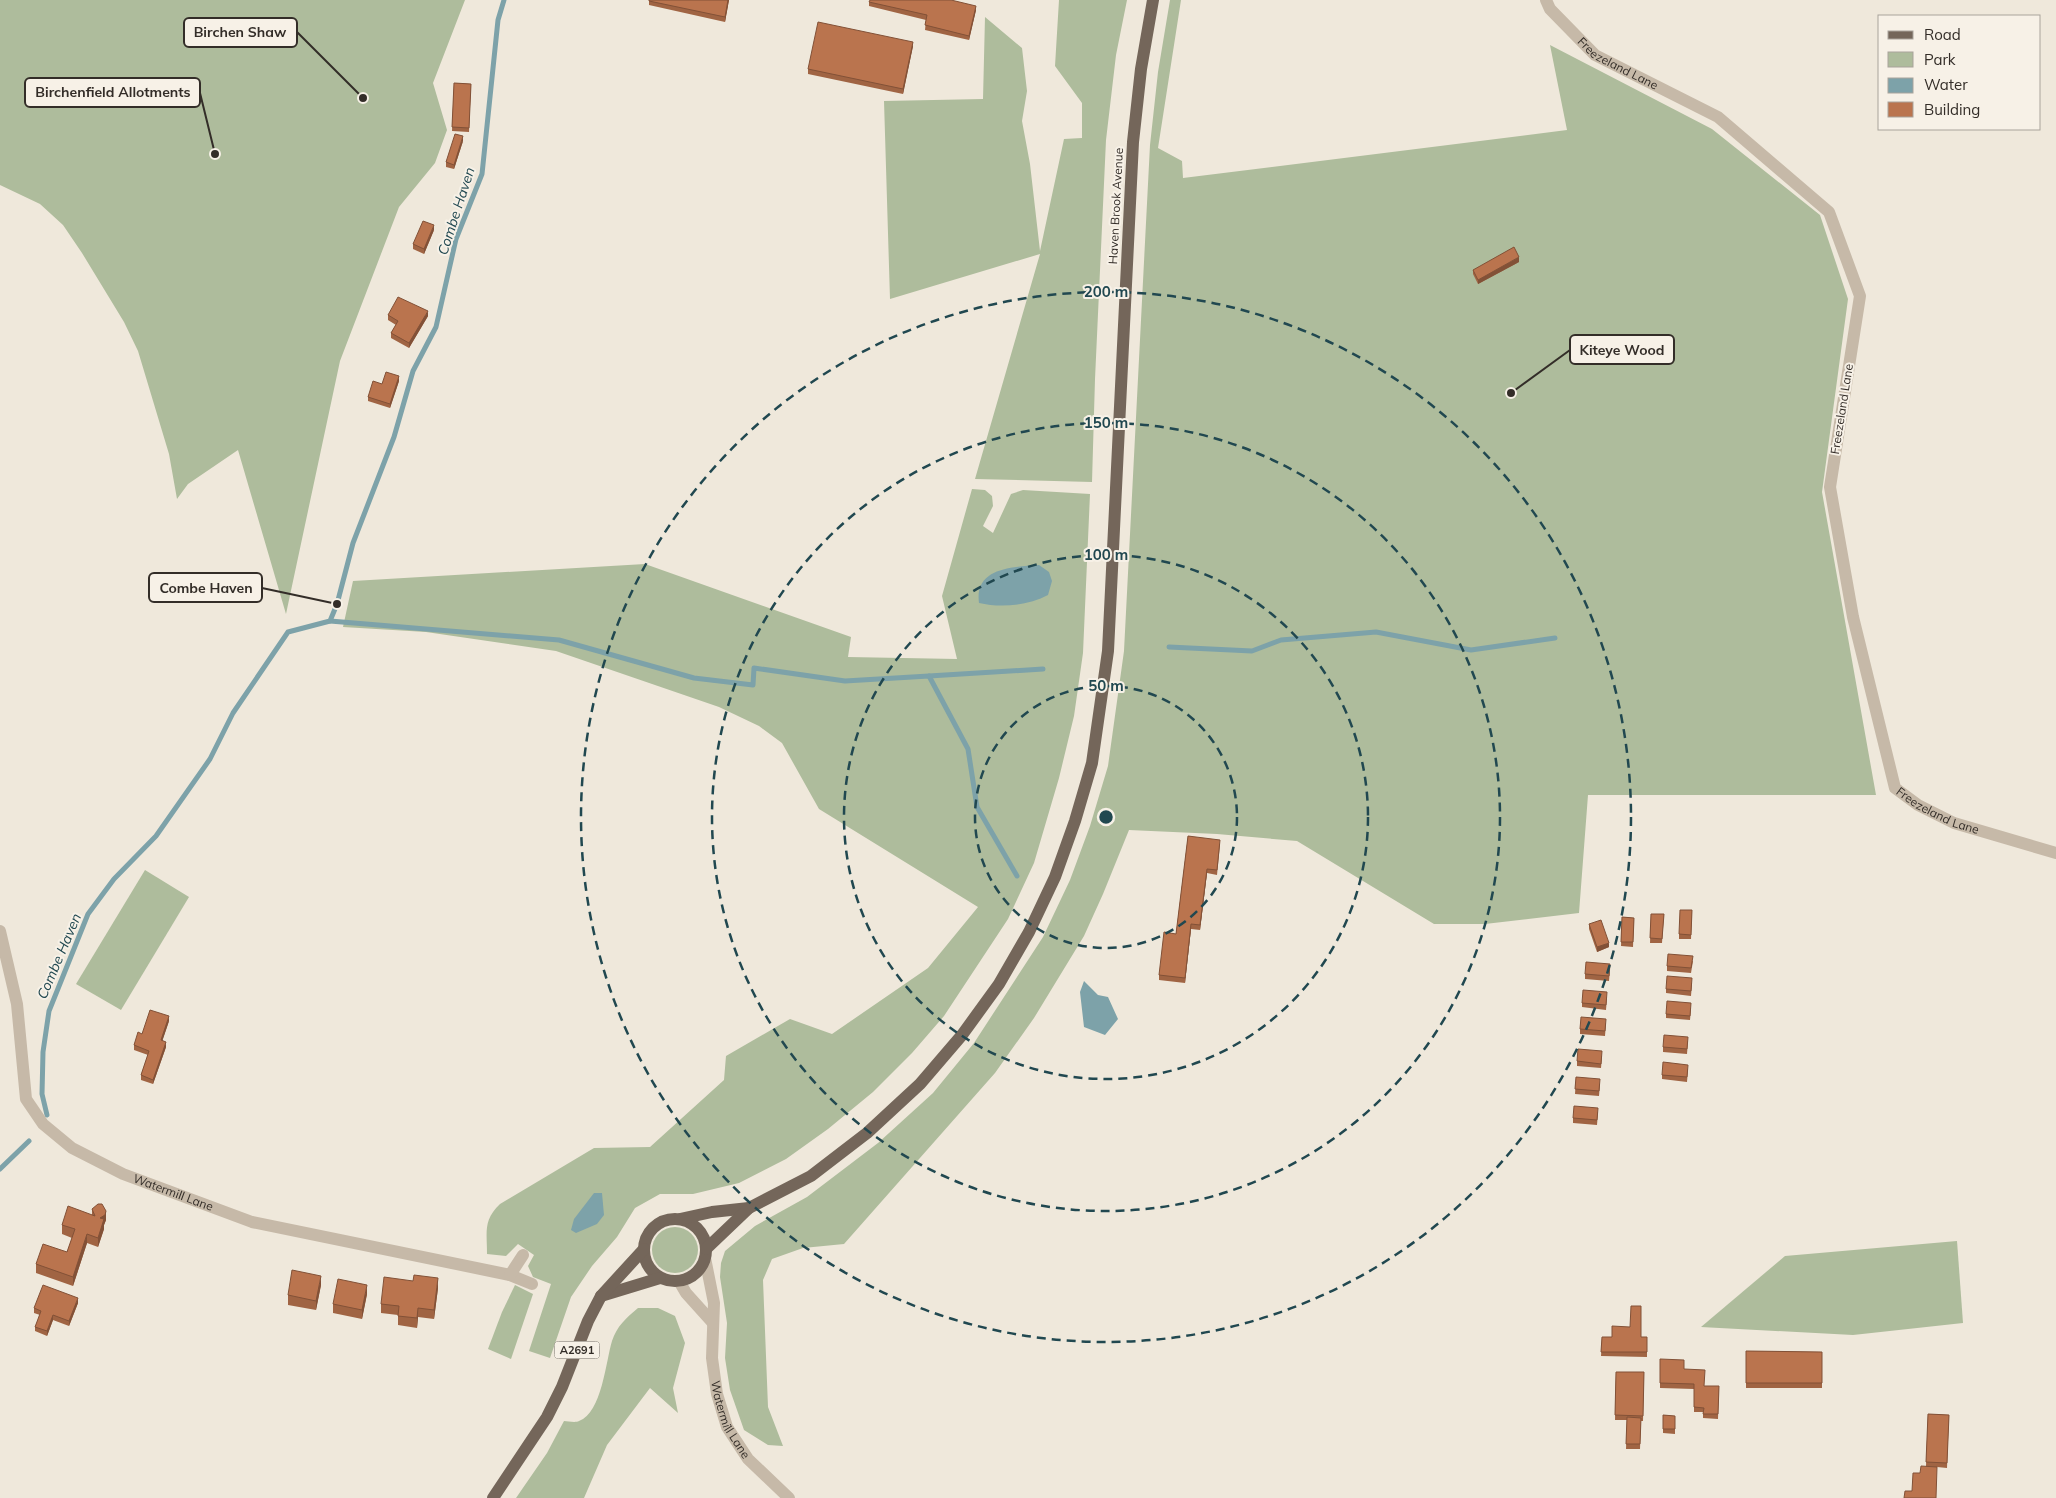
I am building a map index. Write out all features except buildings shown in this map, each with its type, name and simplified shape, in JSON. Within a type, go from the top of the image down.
[{"type":"main road","name":"Haven Brook Avenue","points":[[705,1254],[749,1208],[811,1176],[867,1133],[920,1084],[962,1035],[999,984],[1029,932],[1055,877],[1075,821],[1092,763],[1108,651],[1133,142],[1153,0]]},
{"type":"main road","name":"Haven Brook Avenue","points":[[680,1220],[712,1212],[749,1208]]},
{"type":"main road","points":[[601,1296],[660,1278],[678,1282],[695,1274],[705,1254],[700,1232],[687,1222],[680,1220],[664,1221],[656,1226],[645,1240],[644,1249],[648,1266],[660,1278]]},
{"type":"main road","name":"A2691","points":[[493,1498],[547,1417],[562,1387],[588,1321],[601,1296],[644,1249]]},
{"type":"street","name":"Freezeland Lane","points":[[1546,0],[1550,9],[1595,55],[1718,117],[1829,212],[1860,296],[1830,487],[1853,617],[1896,788],[1918,805],[1954,822],[2056,853]]},
{"type":"street","name":"Watermill Lane","points":[[0,931],[17,1004],[26,1099],[43,1124],[72,1148],[123,1174],[252,1222],[510,1275],[532,1284]]},
{"type":"street","name":"Watermill Lane","points":[[705,1254],[714,1303],[712,1358],[717,1394],[727,1427],[748,1459],[789,1498]]},
{"type":"street","points":[[510,1275],[523,1255]]},
{"type":"street","points":[[678,1282],[713,1323]]},
{"type":"green space","points":[[0,0],[465,0],[433,83],[447,130],[435,163],[399,207],[340,361],[286,614],[238,450],[188,484],[177,499],[169,454],[138,351],[124,322],[63,225],[40,204],[0,185]]},
{"type":"green space","points":[[1059,0],[1127,0],[1116,55],[1106,140],[1092,482],[975,479],[1040,254],[890,299],[884,101],[983,99],[985,17],[1022,48],[1027,91],[1022,121],[1030,164],[1040,251],[1064,139],[1082,138],[1082,103],[1055,66]]},
{"type":"green space","points":[[1170,0],[1181,0],[1158,148],[1182,161],[1183,178],[1567,130],[1550,45],[1712,129],[1820,215],[1848,299],[1822,492],[1876,795],[1588,795],[1579,913],[1485,924],[1434,924],[1297,841],[1217,834],[1129,830],[1084,936],[1034,1018],[995,1073],[844,1244],[803,1248],[772,1259],[763,1280],[768,1407],[783,1446],[768,1445],[744,1430],[730,1390],[725,1358],[727,1323],[720,1277],[721,1263],[725,1251],[755,1226],[807,1197],[878,1143],[933,1093],[974,1043],[1043,937],[1070,880],[1090,826],[1108,766],[1124,651],[1150,145],[1158,72]]},
{"type":"green space","points":[[972,489],[985,490],[992,496],[993,506],[983,526],[993,533],[1011,494],[1023,490],[1090,494],[1083,653],[1074,716],[1059,778],[1034,863],[1008,919],[944,1016],[912,1053],[873,1092],[828,1129],[786,1159],[739,1183],[693,1194],[660,1194],[635,1208],[617,1237],[592,1266],[571,1297],[550,1358],[529,1351],[551,1284],[533,1277],[528,1266],[534,1255],[518,1244],[506,1256],[487,1254],[488,1221],[500,1204],[594,1148],[650,1147],[724,1080],[726,1056],[790,1019],[832,1034],[928,968],[978,907],[819,809],[782,743],[759,726],[719,707],[556,651],[426,632],[343,627],[353,581],[645,564],[851,637],[848,657],[957,659],[942,596]]},
{"type":"green space","points":[[145,870],[189,897],[121,1010],[76,984]]},
{"type":"green space","points":[[670,1227],[680,1227],[694,1237],[698,1250],[694,1263],[688,1269],[680,1273],[670,1273],[656,1263],[652,1255],[652,1245],[662,1231]]},
{"type":"green space","points":[[1957,1241],[1963,1323],[1853,1335],[1701,1327],[1785,1256]]},
{"type":"green space","points":[[515,1285],[533,1294],[511,1359],[488,1349]]},
{"type":"green space","points":[[638,1308],[658,1308],[675,1316],[685,1343],[673,1388],[678,1413],[650,1388],[607,1445],[584,1498],[516,1498],[547,1453],[564,1421],[579,1421],[587,1416],[593,1408],[602,1385],[616,1331]]},
{"type":"water","points":[[1039,565],[1049,572],[1052,581],[1048,595],[1023,604],[996,605],[979,603],[979,591],[983,582],[989,576],[1008,568]]},
{"type":"water","points":[[1084,981],[1098,995],[1108,997],[1118,1019],[1105,1035],[1084,1027],[1080,992]]},
{"type":"water","points":[[594,1193],[602,1193],[604,1215],[597,1224],[576,1233],[571,1230],[574,1219]]},
{"type":"waterway","name":"Combe Haven","points":[[47,1115],[42,1094],[43,1052],[49,1011],[88,914],[114,879],[156,836],[210,759],[233,713],[288,632],[330,621],[337,604],[353,543],[394,437],[413,371],[436,327],[456,239],[482,174],[498,20],[504,0]]},
{"type":"waterway","points":[[330,621],[559,640],[694,678],[753,685],[754,668],[845,681],[929,676],[968,749],[977,807],[1017,876]]},
{"type":"waterway","points":[[1169,647],[1252,651],[1281,640],[1376,632],[1471,650],[1555,638]]},
{"type":"waterway","points":[[929,676],[1043,669]]},
{"type":"waterway","name":"Combe Haven","points":[[0,1169],[29,1141]]},
{"type":"place","name":"Birchen Shaw","points":[[363,98]]},
{"type":"place","name":"Birchenfield Allotments","points":[[215,154]]},
{"type":"place","name":"Kiteye Wood","points":[[1511,393]]},
{"type":"place","name":"Combe Haven","points":[[337,604]]}]
